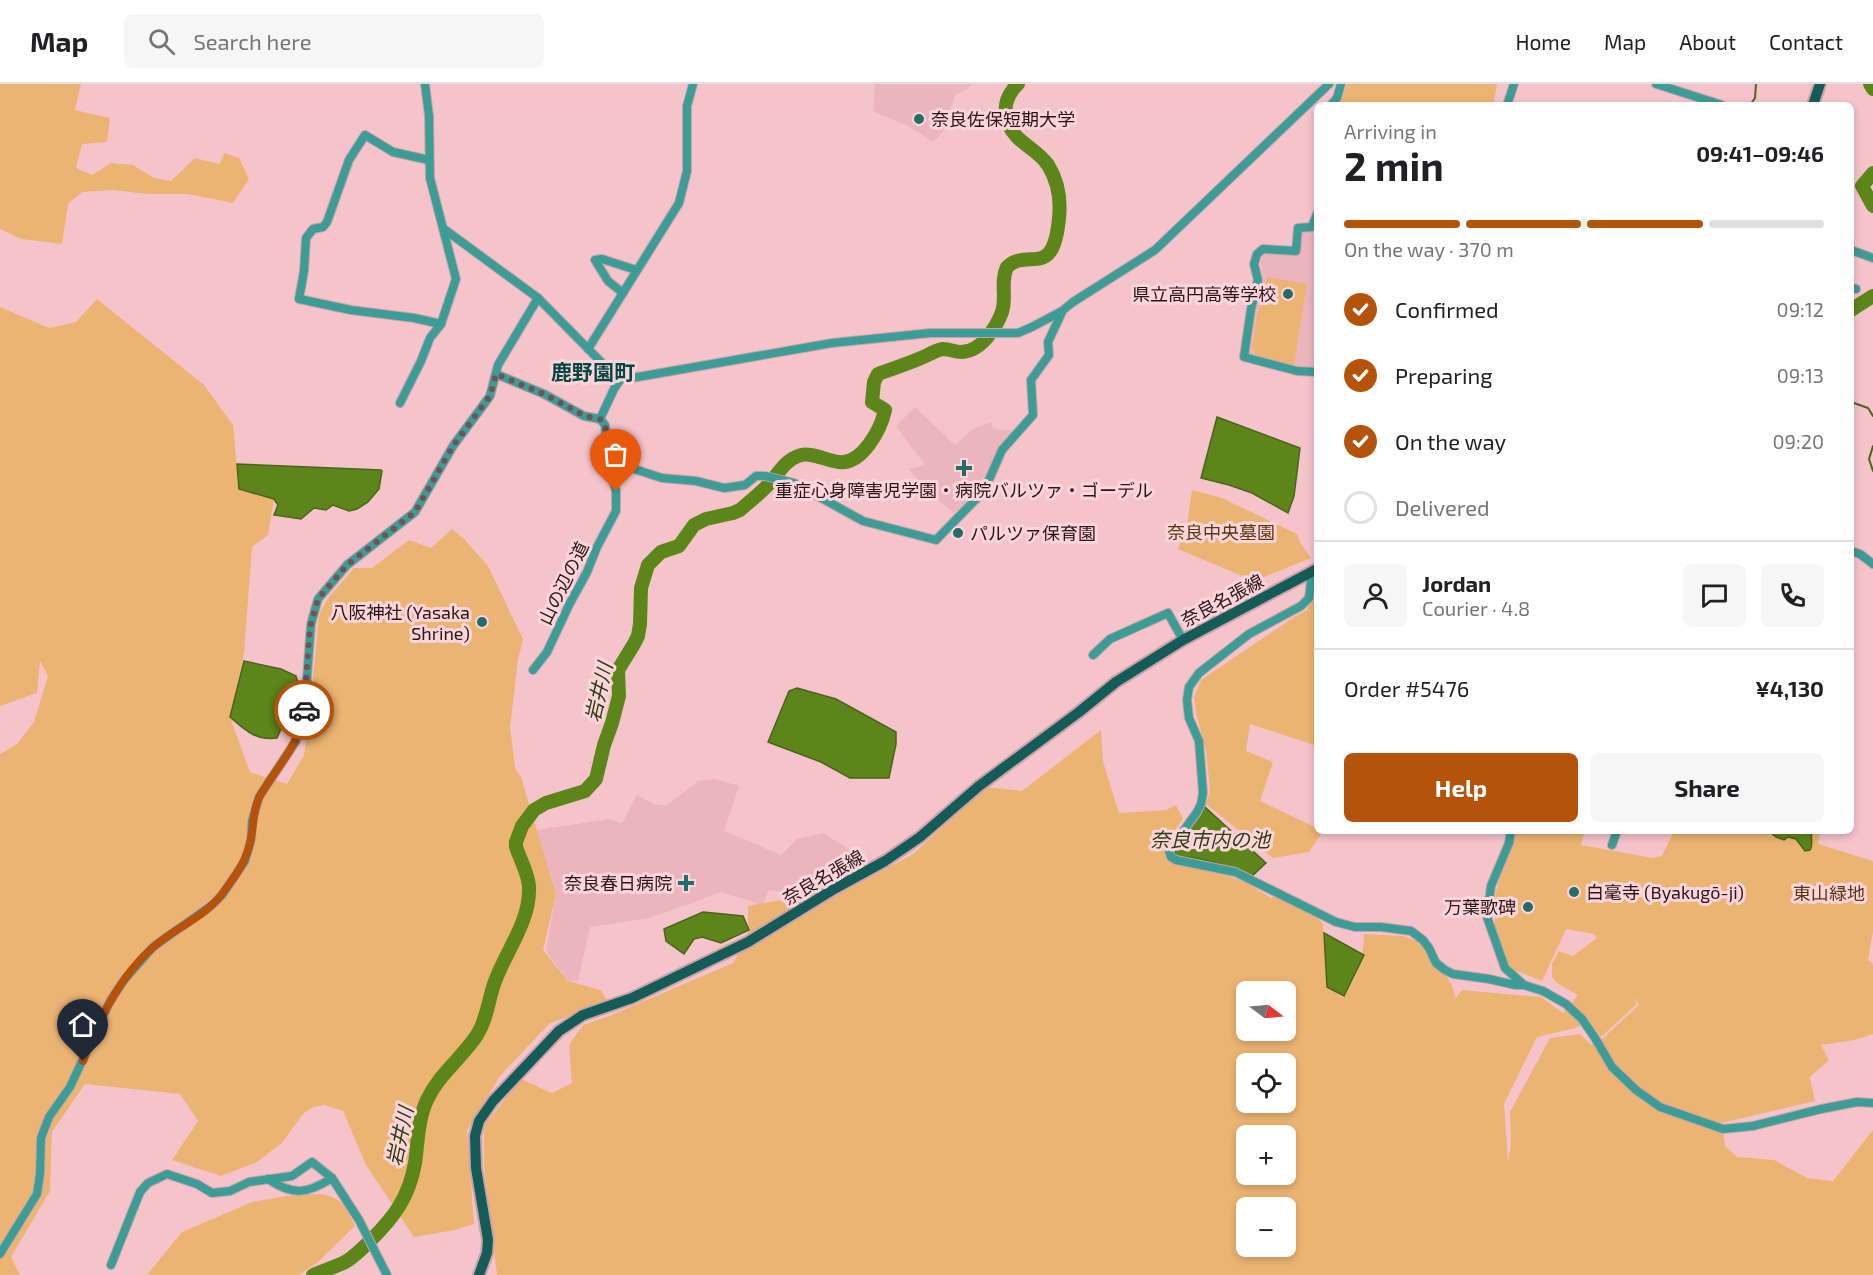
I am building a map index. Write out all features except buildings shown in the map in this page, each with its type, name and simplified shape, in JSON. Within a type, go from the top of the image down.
[{"type":"main road","points":[[1814,102],[1820,84]]},
{"type":"main road","name":"奈良名張線","points":[[479,1275],[487,1253],[488,1240],[476,1168],[475,1136],[480,1120],[494,1101],[559,1030],[583,1015],[632,998],[748,942],[834,889],[885,861],[920,837],[979,786],[1116,682],[1182,640],[1312,571]]},
{"type":"street","points":[[400,403],[430,338],[441,324],[456,279],[430,178],[429,116],[425,84]]},
{"type":"street","points":[[588,349],[679,203],[687,171],[687,106],[693,84]]},
{"type":"street","points":[[1334,102],[1341,84]]},
{"type":"street","points":[[1509,102],[1514,84]]},
{"type":"street","points":[[1656,84],[1713,102]]},
{"type":"street","points":[[444,229],[538,298],[608,369],[632,378],[832,343],[930,333],[1018,333],[1062,311],[1155,250],[1326,85]]},
{"type":"street","points":[[429,160],[393,152],[365,135],[349,160],[327,222],[323,227],[313,229],[306,238],[299,299],[351,310],[441,324]]},
{"type":"street","points":[[1314,222],[1312,227],[1298,228],[1296,251],[1263,249],[1257,254],[1254,264],[1258,280],[1244,357],[1297,371],[1314,372]]},
{"type":"street","points":[[1854,251],[1873,258]]},
{"type":"street","points":[[623,293],[608,281],[595,260],[602,259],[636,270]]},
{"type":"street","points":[[0,1254],[37,1194],[41,1138],[49,1117],[70,1087],[111,1001],[124,980],[153,947],[212,905],[222,895],[245,861],[259,797],[296,741],[304,717],[311,624],[318,599],[347,565],[415,512],[453,446],[490,396],[498,365],[538,298]]},
{"type":"street","points":[[496,374],[544,394],[585,416],[600,419],[620,459],[631,468],[662,478],[696,481],[724,488],[746,485],[756,476],[765,476],[794,483],[863,521],[936,540],[981,494],[1002,450],[1033,415],[1031,380],[1049,355],[1048,342],[1062,311]]},
{"type":"street","points":[[600,419],[614,389],[623,376]]},
{"type":"street","name":"山の辺の道","points":[[532,670],[547,652],[616,511],[616,491],[611,472],[607,436]]},
{"type":"street","points":[[1854,552],[1873,564]]},
{"type":"street","points":[[1312,571],[1310,598],[1301,606],[1249,634],[1199,673],[1189,687],[1187,700],[1190,718],[1199,741],[1203,793],[1197,812],[1169,851],[1171,857],[1235,872],[1336,922],[1355,927],[1381,927],[1411,931],[1423,940],[1436,963],[1453,974],[1524,985],[1543,991],[1566,1004],[1582,1019],[1612,1066],[1636,1090],[1660,1107],[1723,1130],[1753,1126],[1821,1108],[1857,1102],[1873,1103]]},
{"type":"street","points":[[1093,655],[1110,639],[1168,613],[1182,640]]},
{"type":"street","points":[[1511,834],[1491,886],[1487,917],[1505,968],[1524,985]]},
{"type":"street","points":[[1612,845],[1616,834]]},
{"type":"street","points":[[111,1265],[140,1192],[148,1183],[167,1174],[190,1181],[212,1192],[230,1191],[249,1182],[292,1176],[312,1162],[332,1178],[359,1220],[387,1275]]},
{"type":"street","points":[[268,1179],[280,1187],[299,1191],[316,1188],[332,1178]]},
{"type":"shaded area","name":"奈良佐保短期大学","points":[[875,84],[971,84],[969,88],[955,95],[943,132],[933,142],[908,126],[873,111]]},
{"type":"shaded area","name":"県立高円高等学校","points":[[1314,222],[1314,370],[1251,359],[1248,354],[1254,310],[1263,278],[1260,262],[1262,257],[1267,252],[1299,253],[1302,230]]},
{"type":"shaded area","points":[[915,407],[955,445],[973,429],[991,422],[993,429],[1013,431],[1000,450],[980,491],[954,513],[921,486],[909,469],[925,465],[896,426]]},
{"type":"shaded area","name":"奈良春日病院","points":[[715,779],[739,786],[724,831],[781,855],[797,839],[823,833],[868,861],[830,877],[789,908],[782,892],[769,890],[763,905],[721,892],[650,918],[590,927],[578,981],[568,981],[546,951],[556,894],[528,840],[537,830],[609,819],[622,823],[637,795],[655,804],[666,806],[698,781]]},
{"type":"green space","points":[[0,84],[81,84],[75,110],[110,118],[107,142],[82,144],[76,168],[92,175],[111,163],[133,165],[154,178],[171,181],[195,158],[219,164],[225,153],[239,158],[249,179],[233,203],[188,194],[147,194],[113,190],[82,192],[68,204],[62,244],[21,239],[0,229]]},
{"type":"green space","points":[[1347,84],[1497,85],[1494,102],[1341,101]]},
{"type":"green space","points":[[1267,277],[1307,284],[1294,365],[1256,355],[1252,348]]},
{"type":"green space","points":[[97,299],[204,385],[233,425],[239,489],[274,499],[268,535],[252,547],[244,653],[230,717],[250,772],[287,784],[304,755],[319,615],[328,598],[354,568],[372,568],[409,540],[431,548],[452,529],[465,540],[488,566],[523,639],[518,660],[510,727],[515,768],[521,777],[556,894],[543,950],[568,981],[601,990],[607,1001],[549,1024],[500,1076],[467,1130],[474,1224],[455,1230],[414,1237],[366,1165],[343,1111],[324,1105],[313,1107],[303,1114],[282,1143],[257,1162],[221,1176],[172,1160],[198,1121],[180,1094],[85,1084],[52,1132],[50,1191],[11,1257],[20,1275],[0,1275],[0,754],[17,744],[34,722],[48,676],[40,661],[37,693],[0,706],[0,307],[49,328],[76,322]]},
{"type":"green space","name":"奈良中央墓園","points":[[1192,490],[1222,498],[1297,534],[1311,558],[1254,581],[1178,549],[1187,525]]},
{"type":"green space","points":[[1314,580],[1314,745],[1250,724],[1246,751],[1273,762],[1260,801],[1314,827],[1314,834],[1321,834],[1309,852],[1273,858],[1206,804],[1210,791],[1206,750],[1194,697],[1201,680],[1307,610],[1311,602]]},
{"type":"green space","name":"東山緑地","points":[[1101,730],[1103,762],[1119,813],[1166,810],[1176,805],[1183,819],[1162,849],[1171,863],[1223,874],[1245,882],[1271,898],[1284,891],[1301,900],[1323,924],[1327,986],[1343,998],[1358,968],[1363,951],[1364,934],[1403,936],[1429,945],[1452,986],[1456,998],[1462,990],[1541,997],[1563,1013],[1578,995],[1557,983],[1552,977],[1552,964],[1559,951],[1573,956],[1597,938],[1594,934],[1566,929],[1542,981],[1509,968],[1495,932],[1495,895],[1512,834],[1584,834],[1581,845],[1653,858],[1662,856],[1673,834],[1820,834],[1818,844],[1873,861],[1873,932],[1868,960],[1873,964],[1873,1034],[1855,1040],[1821,1045],[1829,1060],[1810,1077],[1815,1101],[1722,1123],[1725,1146],[1737,1157],[1774,1160],[1807,1178],[1833,1181],[1873,1130],[1873,1275],[497,1275],[484,1165],[484,1126],[521,1079],[552,1093],[572,1083],[569,1045],[583,1025],[733,963],[748,936],[748,906],[780,900],[800,915],[913,854],[987,787],[1022,791]],"holes":[[[1633,995],[1639,1005],[1602,1039],[1591,1045],[1580,1034],[1550,1038],[1510,1112],[1511,1145],[1508,1161],[1504,1104],[1537,1037],[1590,1022],[1601,1037],[1637,1004]]]},
{"type":"green space","points":[[321,1194],[335,1198],[343,1204],[355,1226],[318,1262],[299,1275],[147,1275],[182,1232],[252,1202],[285,1196]]},
{"type":"water","points":[[1217,417],[1300,448],[1294,496],[1288,513],[1252,493],[1201,478]]},
{"type":"water","points":[[237,464],[382,471],[379,489],[368,502],[357,509],[349,511],[333,505],[326,510],[314,508],[301,519],[274,515],[278,505],[274,499],[239,489]]},
{"type":"water","points":[[244,661],[281,669],[296,676],[301,694],[291,723],[284,722],[277,738],[257,736],[230,717]]},
{"type":"water","points":[[797,688],[836,699],[896,732],[896,744],[889,778],[850,778],[821,762],[768,742],[789,691]]},
{"type":"water","name":"奈良市内の池","points":[[1205,807],[1266,863],[1252,876],[1196,858],[1176,856],[1175,852]]},
{"type":"water","points":[[1772,834],[1811,834],[1811,848],[1805,851],[1796,839],[1788,837],[1784,840]]},
{"type":"water","points":[[703,912],[743,916],[749,930],[721,943],[702,937],[694,939],[684,954],[666,941],[664,929]]},
{"type":"water","points":[[1324,933],[1364,955],[1344,996],[1327,987]]},
{"type":"waterway","name":"岩井川","points":[[313,1275],[343,1263],[356,1254],[387,1223],[405,1196],[415,1163],[424,1107],[438,1082],[477,1035],[485,1017],[494,984],[526,912],[529,886],[526,871],[516,847],[522,826],[534,810],[546,803],[585,791],[596,779],[619,696],[618,670],[638,636],[641,588],[648,565],[661,552],[679,546],[694,525],[706,519],[740,510],[766,487],[784,465],[794,458],[813,455],[839,462],[855,458],[863,452],[875,436],[885,410],[872,402],[874,382],[878,374],[940,350],[968,351],[981,344],[992,332],[1002,312],[1007,267],[1018,261],[1040,258],[1051,250],[1059,222],[1058,190],[1048,165],[1017,137],[1008,124],[1006,104],[1012,90],[1018,84]]},
{"type":"waterway","points":[[1752,102],[1755,98],[1756,84]]},
{"type":"waterway","points":[[1870,84],[1873,89]]},
{"type":"waterway","points":[[1873,173],[1862,186],[1873,206]]},
{"type":"waterway","points":[[1854,308],[1873,296]]},
{"type":"waterway","points":[[1854,403],[1868,408],[1873,416]]},
{"type":"waterway","points":[[1873,446],[1869,459],[1873,471]]},
{"type":"way so far","points":[[304,710],[309,638],[318,599],[347,565],[415,512],[453,446],[490,396],[496,374],[544,394],[585,416],[600,419],[605,425],[611,472],[616,491]]},
{"type":"place","name":"奈良佐保短期大学","points":[[919,119]]},
{"type":"place","name":"県立高円高等学校","points":[[1288,294]]},
{"type":"place","name":"重症心身障害児学園・病院バルツァ・ゴーデル","points":[[964,468]]},
{"type":"place","name":"パルツァ保育園","points":[[958,533]]},
{"type":"place","name":"八阪神社 (Yasaka Shrine)","points":[[482,622]]},
{"type":"place","name":"奈良春日病院","points":[[686,883]]},
{"type":"place","name":"白毫寺 (Byakugō-ji)","points":[[1574,892]]},
{"type":"place","name":"万葉歌碑","points":[[1528,907]]},
{"type":"district","name":"鹿野園町","points":[[593,371]]},
{"type":"route","points":[[83,1061],[111,1001],[135,966],[153,947],[212,905],[222,895],[245,861],[259,797],[296,741],[304,710]]}]
